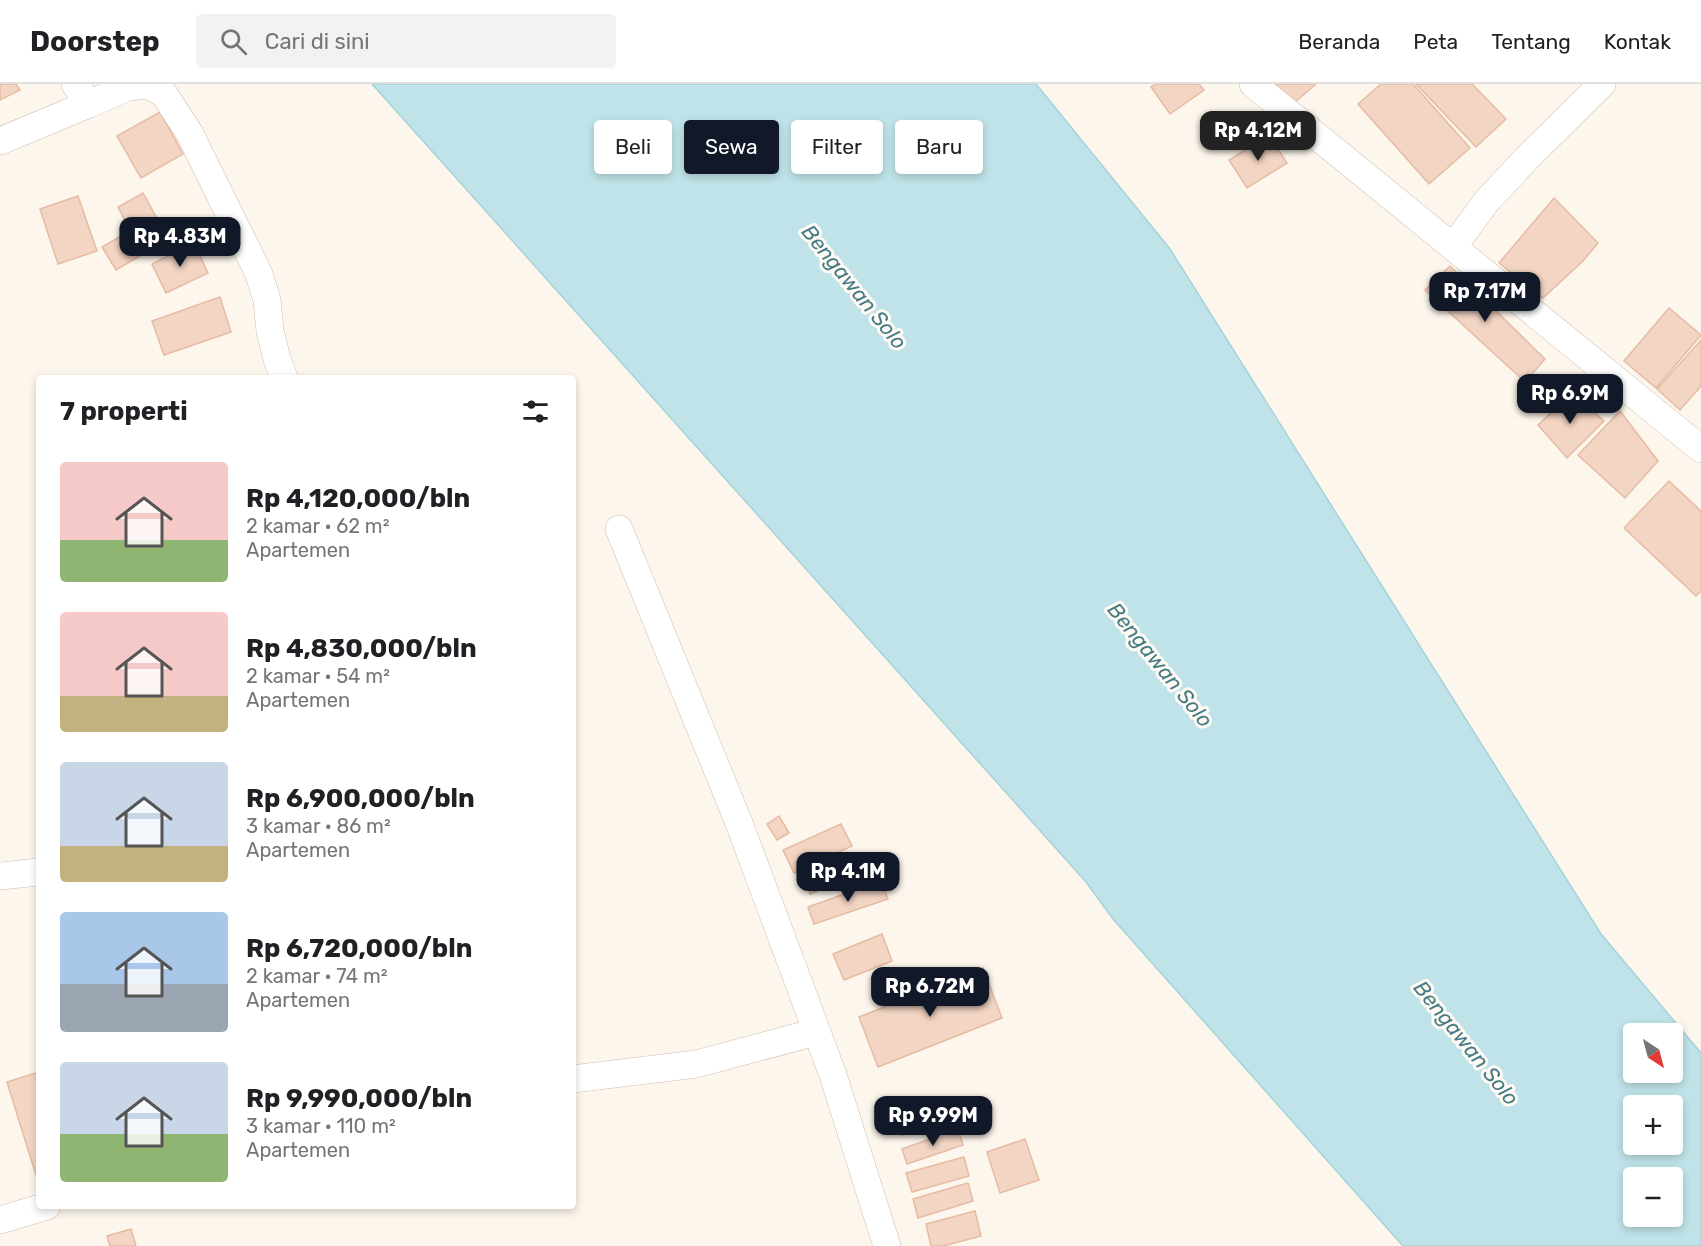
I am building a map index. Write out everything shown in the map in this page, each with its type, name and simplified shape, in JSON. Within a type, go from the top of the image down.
[{"type":"street","points":[[1253,84],[1701,449]]},
{"type":"street","points":[[1453,247],[1492,195],[1602,84]]},
{"type":"street","points":[[0,141],[82,94],[148,85],[164,94],[190,134],[260,274],[267,300],[270,331],[283,375]]},
{"type":"street","points":[[619,529],[739,823],[833,1075],[887,1246]]},
{"type":"street","points":[[0,876],[36,872]]},
{"type":"street","points":[[576,1079],[696,1064],[816,1032]]},
{"type":"street","points":[[0,1220],[36,1209]]},
{"type":"water","name":"Bengawan Solo","points":[[372,84],[1036,84],[1170,249],[1601,934],[1676,1023],[1623,1023],[1623,1083],[1683,1083],[1683,1032],[1701,1053],[1701,1246],[1403,1246],[1113,919],[1086,882]]},
{"type":"building","points":[[0,84],[16,84],[20,90],[0,100]]},
{"type":"building","points":[[1156,84],[1199,84],[1204,90],[1170,114],[1151,87]]},
{"type":"building","points":[[1266,84],[1316,84],[1288,108]]},
{"type":"building","points":[[1381,84],[1413,84],[1470,148],[1429,184],[1358,104]]},
{"type":"building","points":[[1416,84],[1472,84],[1506,119],[1476,147]]},
{"type":"building","points":[[160,112],[183,154],[141,178],[117,136]]},
{"type":"building","points":[[1269,135],[1287,163],[1247,188],[1229,160]]},
{"type":"building","points":[[143,193],[169,240],[143,255],[118,207]]},
{"type":"building","points":[[78,196],[97,251],[58,264],[40,209]]},
{"type":"building","points":[[1554,198],[1598,243],[1583,261],[1543,298],[1499,263]]},
{"type":"building","points":[[126,233],[140,256],[116,270],[102,247]]},
{"type":"building","points":[[194,243],[208,273],[166,293],[152,264]]},
{"type":"building","points":[[1450,266],[1545,359],[1525,382],[1425,290]]},
{"type":"building","points":[[220,297],[231,332],[164,355],[152,321]]},
{"type":"building","points":[[1669,308],[1701,335],[1656,388],[1624,361]]},
{"type":"building","points":[[1701,340],[1701,386],[1680,410],[1657,389]]},
{"type":"building","points":[[1572,393],[1604,421],[1567,458],[1538,425]]},
{"type":"building","points":[[1620,411],[1658,461],[1625,498],[1578,455]]},
{"type":"building","points":[[1669,481],[1701,511],[1701,591],[1696,596],[1624,528]]},
{"type":"building","points":[[779,816],[789,833],[777,840],[767,824]]},
{"type":"building","points":[[841,824],[852,846],[794,873],[783,850]]},
{"type":"building","points":[[855,861],[859,875],[810,894],[806,880]]},
{"type":"building","points":[[881,881],[888,899],[814,924],[808,907]]},
{"type":"building","points":[[882,934],[892,961],[844,980],[833,954]]},
{"type":"building","points":[[983,968],[1002,1018],[878,1067],[859,1017]]},
{"type":"building","points":[[36,1073],[36,1175],[7,1082]]},
{"type":"building","points":[[934,1099],[941,1124],[903,1135],[896,1111]]},
{"type":"building","points":[[958,1129],[963,1145],[907,1164],[902,1149]]},
{"type":"building","points":[[1025,1139],[1039,1180],[1000,1193],[987,1152]]},
{"type":"building","points":[[964,1157],[969,1176],[912,1192],[906,1173]]},
{"type":"building","points":[[968,1183],[973,1201],[918,1218],[913,1199]]},
{"type":"building","points":[[975,1211],[981,1236],[943,1246],[931,1246],[926,1224]]},
{"type":"building","points":[[131,1229],[136,1246],[110,1246],[107,1236]]}]
